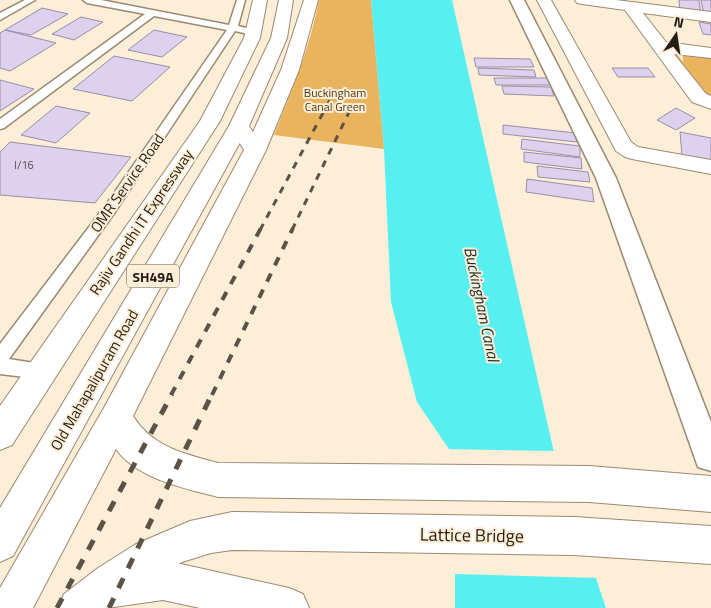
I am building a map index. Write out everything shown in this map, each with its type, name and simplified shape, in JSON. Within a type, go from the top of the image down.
[{"type":"main road","name":"Rajiv Gandhi IT Expressway","points":[[0,434],[210,121],[243,31],[260,0]]},
{"type":"main road","name":"Old Mahapalipuram Road","points":[[0,543],[239,126],[279,38],[286,0]]},
{"type":"main road","points":[[11,608],[116,417],[255,150],[290,70],[311,0]]},
{"type":"main road","points":[[544,0],[623,146],[632,152],[711,167]]},
{"type":"main road","points":[[582,0],[711,16]]},
{"type":"main road","points":[[630,6],[699,98],[711,103]]},
{"type":"main road","points":[[662,47],[711,53]]},
{"type":"main road","points":[[239,126],[255,150]]},
{"type":"main road","points":[[116,417],[136,447],[162,462],[218,480],[569,483],[711,494]]},
{"type":"main road","name":"Lattice Bridge","points":[[90,599],[135,567],[183,542],[211,532],[574,536],[711,545]]},
{"type":"main road","points":[[90,599],[163,580],[290,608]]},
{"type":"street","points":[[517,0],[606,178],[709,456]]},
{"type":"lane","points":[[0,17],[31,0]]},
{"type":"lane","points":[[87,0],[243,31]]},
{"type":"lane","name":"OMR Service Road","points":[[0,358],[243,31],[240,0]]},
{"type":"lane","points":[[0,125],[152,13]]},
{"type":"lane","points":[[0,366],[41,371]]},
{"type":"green space","name":"Buckingham Canal Green","points":[[319,0],[371,0],[384,149],[274,135],[306,52]]},
{"type":"green space","points":[[670,50],[711,55],[711,101]]},
{"type":"water","name":"Buckingham Canal","points":[[371,0],[452,0],[555,457],[606,608],[455,608],[455,458],[417,402],[391,302],[384,149]]},
{"type":"pier","points":[[446,449],[556,451],[598,578],[453,574],[452,458]]},
{"type":"building","points":[[679,0],[699,0],[701,15],[680,12]]},
{"type":"building","points":[[701,0],[711,0],[711,16],[704,15]]},
{"type":"building","points":[[42,8],[68,14],[31,35],[5,30]]},
{"type":"building","points":[[81,17],[103,22],[74,40],[52,34]]},
{"type":"building","points":[[699,22],[711,24],[711,35],[703,34]]},
{"type":"building","points":[[5,30],[56,43],[10,71],[0,68],[0,33]]},
{"type":"building","points":[[154,30],[187,37],[162,57],[128,50]]},
{"type":"building","points":[[114,56],[170,67],[132,101],[73,89]]},
{"type":"building","points":[[474,58],[530,59],[534,67],[476,67]]},
{"type":"building","points":[[478,68],[534,70],[536,77],[479,75]]},
{"type":"building","points":[[612,68],[648,68],[655,77],[618,77]]},
{"type":"building","points":[[494,78],[548,78],[551,85],[496,85]]},
{"type":"building","points":[[0,80],[34,89],[0,111]]},
{"type":"building","points":[[502,86],[551,87],[554,96],[504,94]]},
{"type":"building","points":[[56,106],[90,113],[56,143],[21,135]]},
{"type":"building","points":[[676,108],[695,118],[676,130],[657,120]]},
{"type":"building","points":[[503,125],[576,133],[577,142],[503,134]]},
{"type":"building","points":[[680,132],[711,138],[711,161],[682,156]]},
{"type":"building","points":[[522,139],[580,146],[580,157],[521,149]]},
{"type":"building","points":[[10,142],[131,157],[95,203],[0,195],[0,152]]},
{"type":"building","points":[[524,152],[581,158],[582,169],[524,162]]},
{"type":"building","points":[[537,166],[588,172],[590,182],[538,177]]},
{"type":"building","points":[[527,179],[592,188],[594,202],[526,192]]},
{"type":"railway","points":[[260,230],[330,100]]},
{"type":"railway","points":[[292,230],[352,106]]},
{"type":"railway","points":[[171,395],[261,228]]},
{"type":"railway","points":[[212,395],[293,228]]},
{"type":"railway","points":[[57,608],[172,394]]},
{"type":"railway","points":[[109,608],[212,394]]}]
